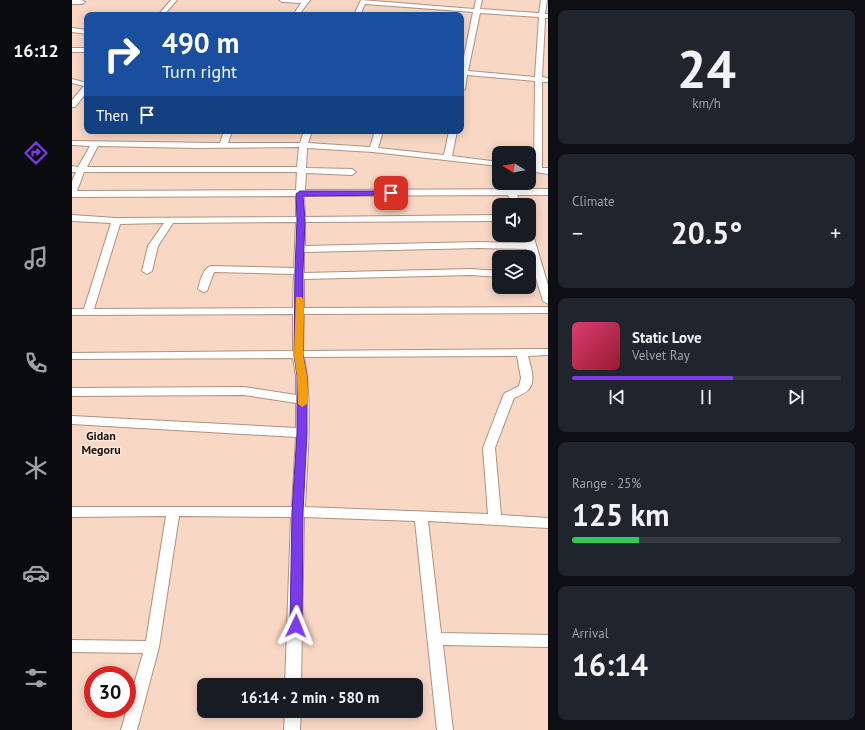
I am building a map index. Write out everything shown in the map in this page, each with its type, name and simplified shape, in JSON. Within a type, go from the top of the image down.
[{"type":"street","points":[[164,12],[174,0]]},
{"type":"street","points":[[282,0],[306,1]]},
{"type":"street","points":[[479,0],[464,73],[548,80]]},
{"type":"street","points":[[544,0],[545,16],[540,79],[538,169],[548,171]]},
{"type":"street","points":[[298,12],[306,1]]},
{"type":"street","points":[[358,12],[364,1],[421,3],[545,16]]},
{"type":"street","points":[[72,2],[82,2]]},
{"type":"street","points":[[72,30],[84,32]]},
{"type":"street","points":[[72,50],[84,50]]},
{"type":"street","points":[[72,81],[84,85]]},
{"type":"street","points":[[72,105],[84,90]]},
{"type":"street","points":[[78,98],[84,98]]},
{"type":"street","points":[[223,146],[227,134]]},
{"type":"street","points":[[294,678],[298,512],[302,433],[302,376],[298,355],[299,249],[301,220],[300,194],[303,145],[307,134]]},
{"type":"street","points":[[373,150],[379,134]]},
{"type":"street","points":[[448,158],[452,134]]},
{"type":"street","points":[[72,143],[223,146],[268,144],[303,145],[373,150],[492,163]]},
{"type":"street","points":[[96,143],[76,169],[72,193],[300,194],[548,192]]},
{"type":"street","points":[[76,169],[302,170],[352,172]]},
{"type":"street","points":[[512,193],[514,198]]},
{"type":"street","points":[[72,218],[116,220],[492,218]]},
{"type":"street","points":[[88,312],[116,220]]},
{"type":"street","points":[[147,271],[153,246],[171,220]]},
{"type":"street","points":[[530,242],[548,301]]},
{"type":"street","points":[[299,249],[531,246]]},
{"type":"street","points":[[204,289],[206,278],[211,269],[299,273],[472,272],[492,273]]},
{"type":"street","points":[[72,312],[548,310]]},
{"type":"street","points":[[72,356],[548,352]]},
{"type":"street","points":[[495,520],[489,448],[509,396],[524,388],[527,378],[522,353]]},
{"type":"street","points":[[72,392],[244,391],[302,400]]},
{"type":"street","points":[[72,420],[204,428],[239,428],[302,433]]},
{"type":"street","points":[[129,730],[152,647],[173,511]]},
{"type":"street","points":[[72,512],[298,512],[420,516],[495,520],[548,525]]},
{"type":"street","points":[[420,516],[446,730]]},
{"type":"street","points":[[436,639],[548,641]]},
{"type":"street","points":[[72,646],[152,647]]},
{"type":"street","points":[[292,718],[292,730]]},
{"type":"slow traffic","points":[[299,299],[298,355],[302,376],[302,404]]},
{"type":"district","name":"Gidan Megoru","points":[[101,442]]},
{"type":"route","points":[[296,626],[298,512],[302,433],[302,376],[298,355],[299,249],[301,220],[300,194],[391,193]]}]
